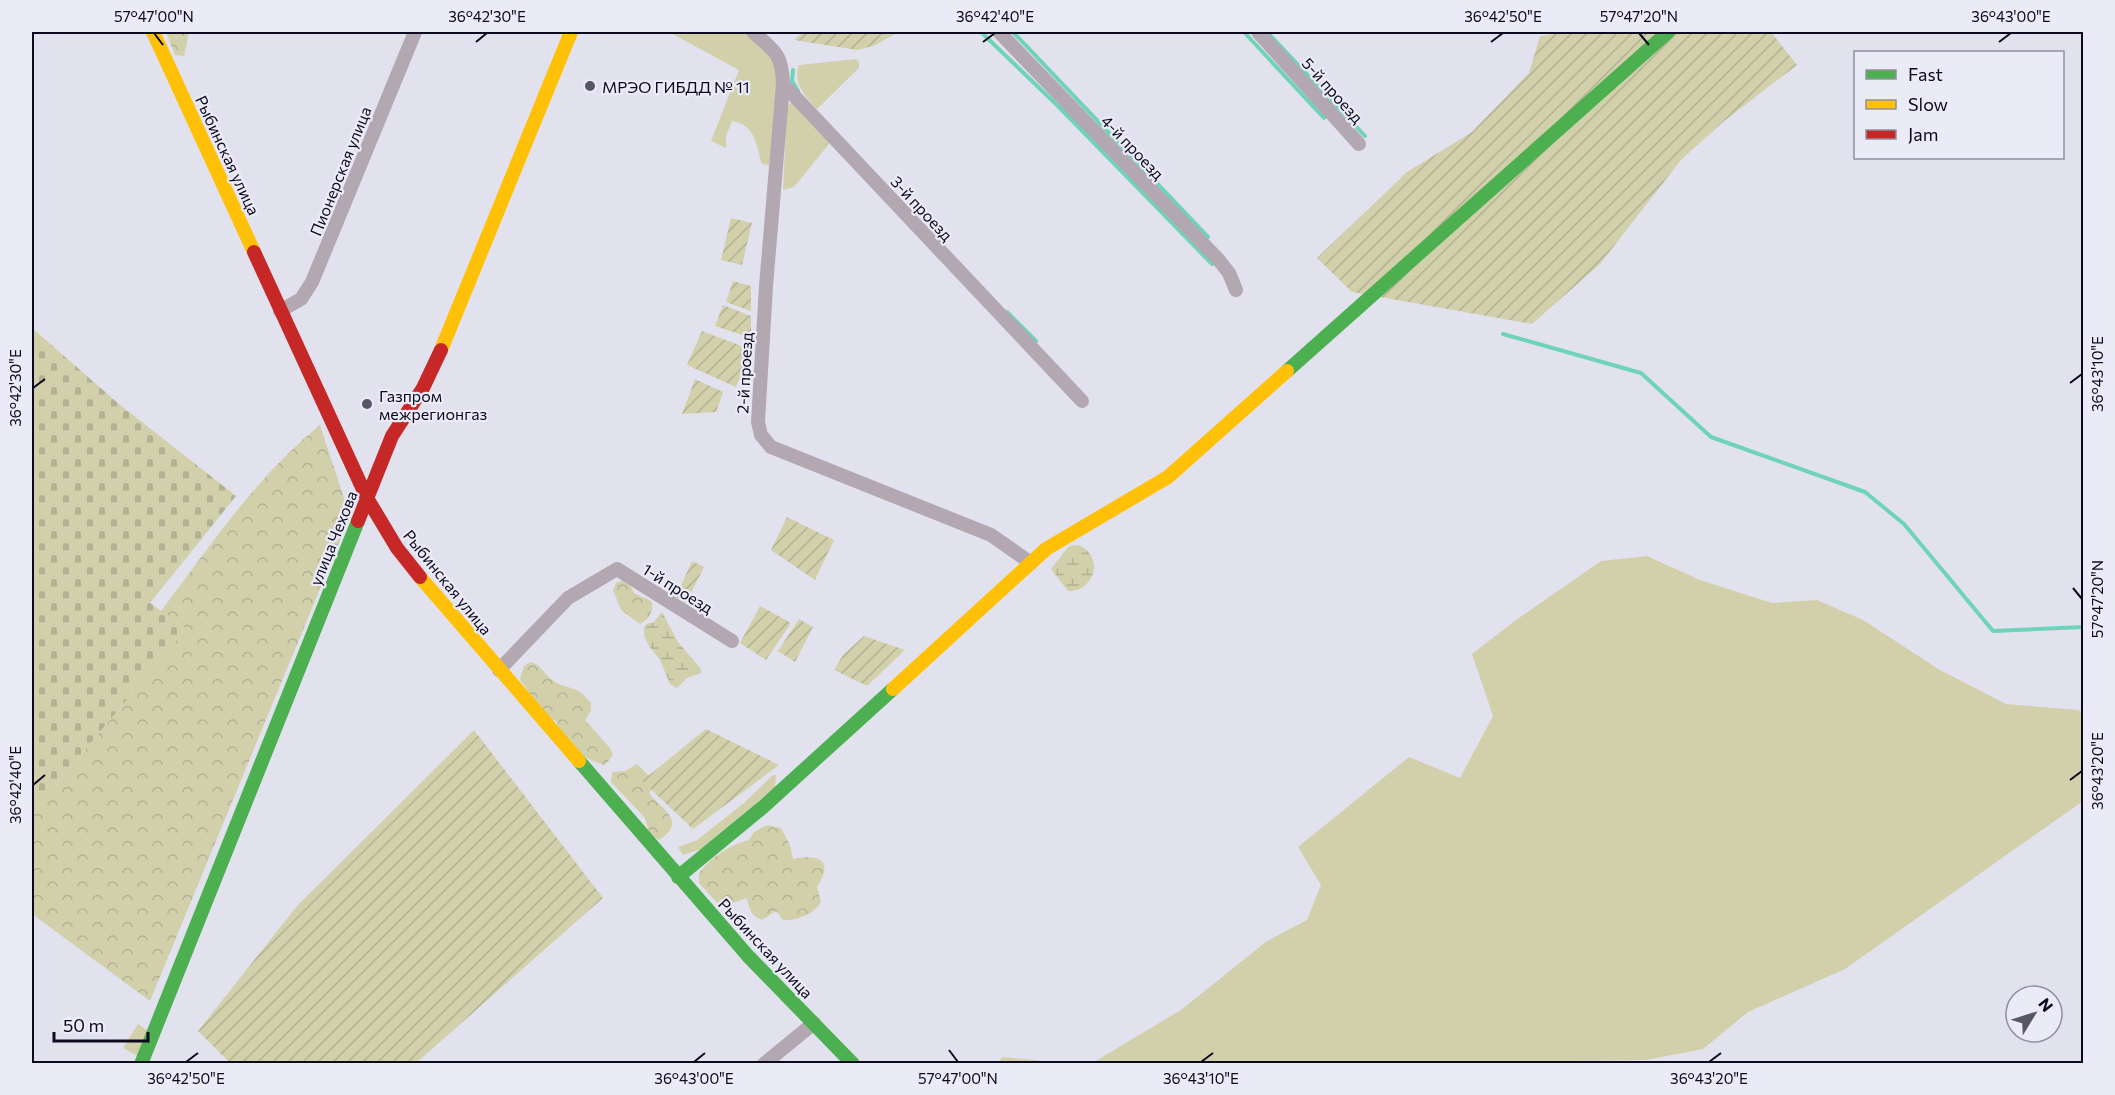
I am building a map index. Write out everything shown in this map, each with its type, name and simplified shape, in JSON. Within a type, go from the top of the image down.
[{"type":"street","name":"Рыбинская улица","points":[[153,32],[367,498],[397,548],[498,670],[748,956],[853,1064]]},
{"type":"street","name":"Пионерская улица","points":[[280,311],[301,299],[312,282],[415,32]]},
{"type":"street","name":"улица Чехова","points":[[141,1064],[392,436],[423,388],[445,340],[571,32]]},
{"type":"street","points":[[753,32],[778,54],[782,64],[783,84]]},
{"type":"street","name":"4-й проезд","points":[[999,32],[1218,259],[1229,273],[1236,290]]},
{"type":"street","name":"5-й проезд","points":[[1258,32],[1359,144]]},
{"type":"street","points":[[678,876],[763,807],[1031,563],[1066,534],[1137,498],[1168,477],[1668,32]]},
{"type":"street","name":"3-й проезд","points":[[783,84],[1082,401]]},
{"type":"street","name":"2-й проезд","points":[[783,84],[766,286],[758,422],[761,435],[771,447],[991,535],[1031,563]]},
{"type":"street","name":"1-й проезд","points":[[498,670],[568,598],[617,569],[732,641]]},
{"type":"street","points":[[764,1064],[814,1023]]},
{"type":"green space","points":[[166,32],[189,32],[184,56],[175,55]]},
{"type":"green space","points":[[669,32],[745,32],[766,49],[773,58],[778,72],[779,98],[769,165],[762,164],[754,137],[740,123],[732,121],[726,136],[726,148],[711,141],[739,70]]},
{"type":"green space","points":[[803,32],[899,32],[873,46],[857,50],[794,40]]},
{"type":"green space","points":[[1570,32],[1771,32],[1797,65],[1723,122],[1681,160],[1600,264],[1532,324],[1352,292],[1317,258],[1407,172],[1472,132],[1529,73],[1540,36]]},
{"type":"green space","points":[[856,59],[859,62],[859,68],[817,109],[799,84],[797,72],[799,65]]},
{"type":"green space","points":[[792,102],[829,140],[829,144],[794,187],[783,190],[787,106]]},
{"type":"green space","points":[[731,218],[752,223],[742,265],[721,260]]},
{"type":"green space","points":[[733,281],[751,286],[751,311],[726,302]]},
{"type":"green space","points":[[723,305],[751,316],[751,338],[715,326]]},
{"type":"green space","points":[[32,328],[119,404],[236,496],[150,603],[186,628],[32,814]]},
{"type":"green space","points":[[702,331],[751,352],[736,387],[687,365]]},
{"type":"green space","points":[[695,379],[723,392],[716,412],[682,414]]},
{"type":"green space","points":[[320,425],[350,516],[150,1001],[32,914],[32,814],[185,629],[161,611],[254,490],[297,445]]},
{"type":"green space","points":[[787,517],[834,540],[815,580],[771,550]]},
{"type":"green space","points":[[1079,545],[1088,551],[1093,559],[1093,574],[1083,587],[1068,591],[1051,569],[1069,546]]},
{"type":"green space","points":[[1647,556],[1700,580],[1772,603],[1817,600],[1863,620],[1940,670],[2006,704],[2079,710],[2083,715],[2083,801],[1845,969],[1748,1012],[1703,1049],[1646,1060],[1571,1061],[1567,1064],[998,1063],[1002,1057],[1054,1062],[1094,1062],[1181,1010],[1267,941],[1307,920],[1321,885],[1298,847],[1409,757],[1460,778],[1493,716],[1472,654],[1516,620],[1601,561]]},
{"type":"green space","points":[[692,561],[704,567],[686,603],[676,597]]},
{"type":"green space","points":[[622,581],[630,585],[634,593],[651,601],[650,615],[640,624],[621,610],[613,590],[616,583]]},
{"type":"green space","points":[[760,606],[791,623],[766,660],[740,643]]},
{"type":"green space","points":[[662,612],[678,642],[701,669],[701,673],[687,678],[677,688],[670,684],[660,660],[644,636],[644,627],[648,623],[653,623]]},
{"type":"green space","points":[[799,619],[813,627],[795,662],[778,651]]},
{"type":"green space","points":[[864,636],[905,650],[867,686],[834,670],[843,655]]},
{"type":"green space","points":[[530,662],[540,667],[556,683],[580,692],[591,703],[591,711],[585,720],[610,748],[613,755],[605,765],[575,750],[564,737],[557,722],[542,712],[520,679],[524,666]]},
{"type":"green space","points":[[706,729],[779,765],[693,829],[642,781]]},
{"type":"green space","points":[[474,730],[603,898],[416,1063],[230,1063],[198,1031],[297,906]]},
{"type":"green space","points":[[637,764],[653,780],[650,794],[672,821],[672,827],[659,840],[650,835],[645,818],[611,782],[612,772],[625,771]]},
{"type":"green space","points":[[773,775],[776,775],[775,787],[701,849],[683,855],[678,847],[697,840],[744,803]]},
{"type":"green space","points":[[767,825],[781,828],[790,845],[793,859],[816,858],[824,865],[822,878],[817,887],[821,902],[805,916],[783,920],[776,911],[762,920],[751,912],[747,898],[721,907],[699,883],[699,873],[709,862],[727,848],[749,840],[754,832]]},
{"type":"green space","points":[[138,1024],[148,1031],[138,1056],[123,1048]]},
{"type":"waterway","points":[[981,32],[1058,106],[1212,264]]},
{"type":"waterway","points":[[1013,32],[1208,237]]},
{"type":"waterway","points":[[1244,32],[1324,118]]},
{"type":"waterway","points":[[1267,32],[1365,136]]},
{"type":"waterway","points":[[793,70],[792,81],[798,91]]},
{"type":"waterway","points":[[1007,312],[1036,341]]},
{"type":"waterway","points":[[1503,334],[1641,373],[1711,437],[1865,492],[1904,524],[1993,631],[2084,627]]},
{"type":"traffic: fast","points":[[1287,371],[1668,32]]},
{"type":"traffic: fast","points":[[141,1064],[358,521]]},
{"type":"traffic: fast","points":[[678,877],[763,807],[893,689]]},
{"type":"traffic: fast","points":[[579,761],[748,956],[853,1064]]},
{"type":"traffic: slow","points":[[153,32],[254,252]]},
{"type":"traffic: slow","points":[[441,350],[571,32]]},
{"type":"traffic: slow","points":[[893,689],[1046,549],[1168,477],[1287,371]]},
{"type":"traffic: slow","points":[[420,577],[579,761]]},
{"type":"traffic: jam","points":[[254,252],[367,498],[397,548],[420,577]]},
{"type":"traffic: jam","points":[[358,521],[392,436],[423,388],[441,350]]},
{"type":"place","name":"МРЭО ГИБДД № 11","points":[[590,86]]},
{"type":"place","name":"Газпром межрегионгаз","points":[[367,404]]}]
